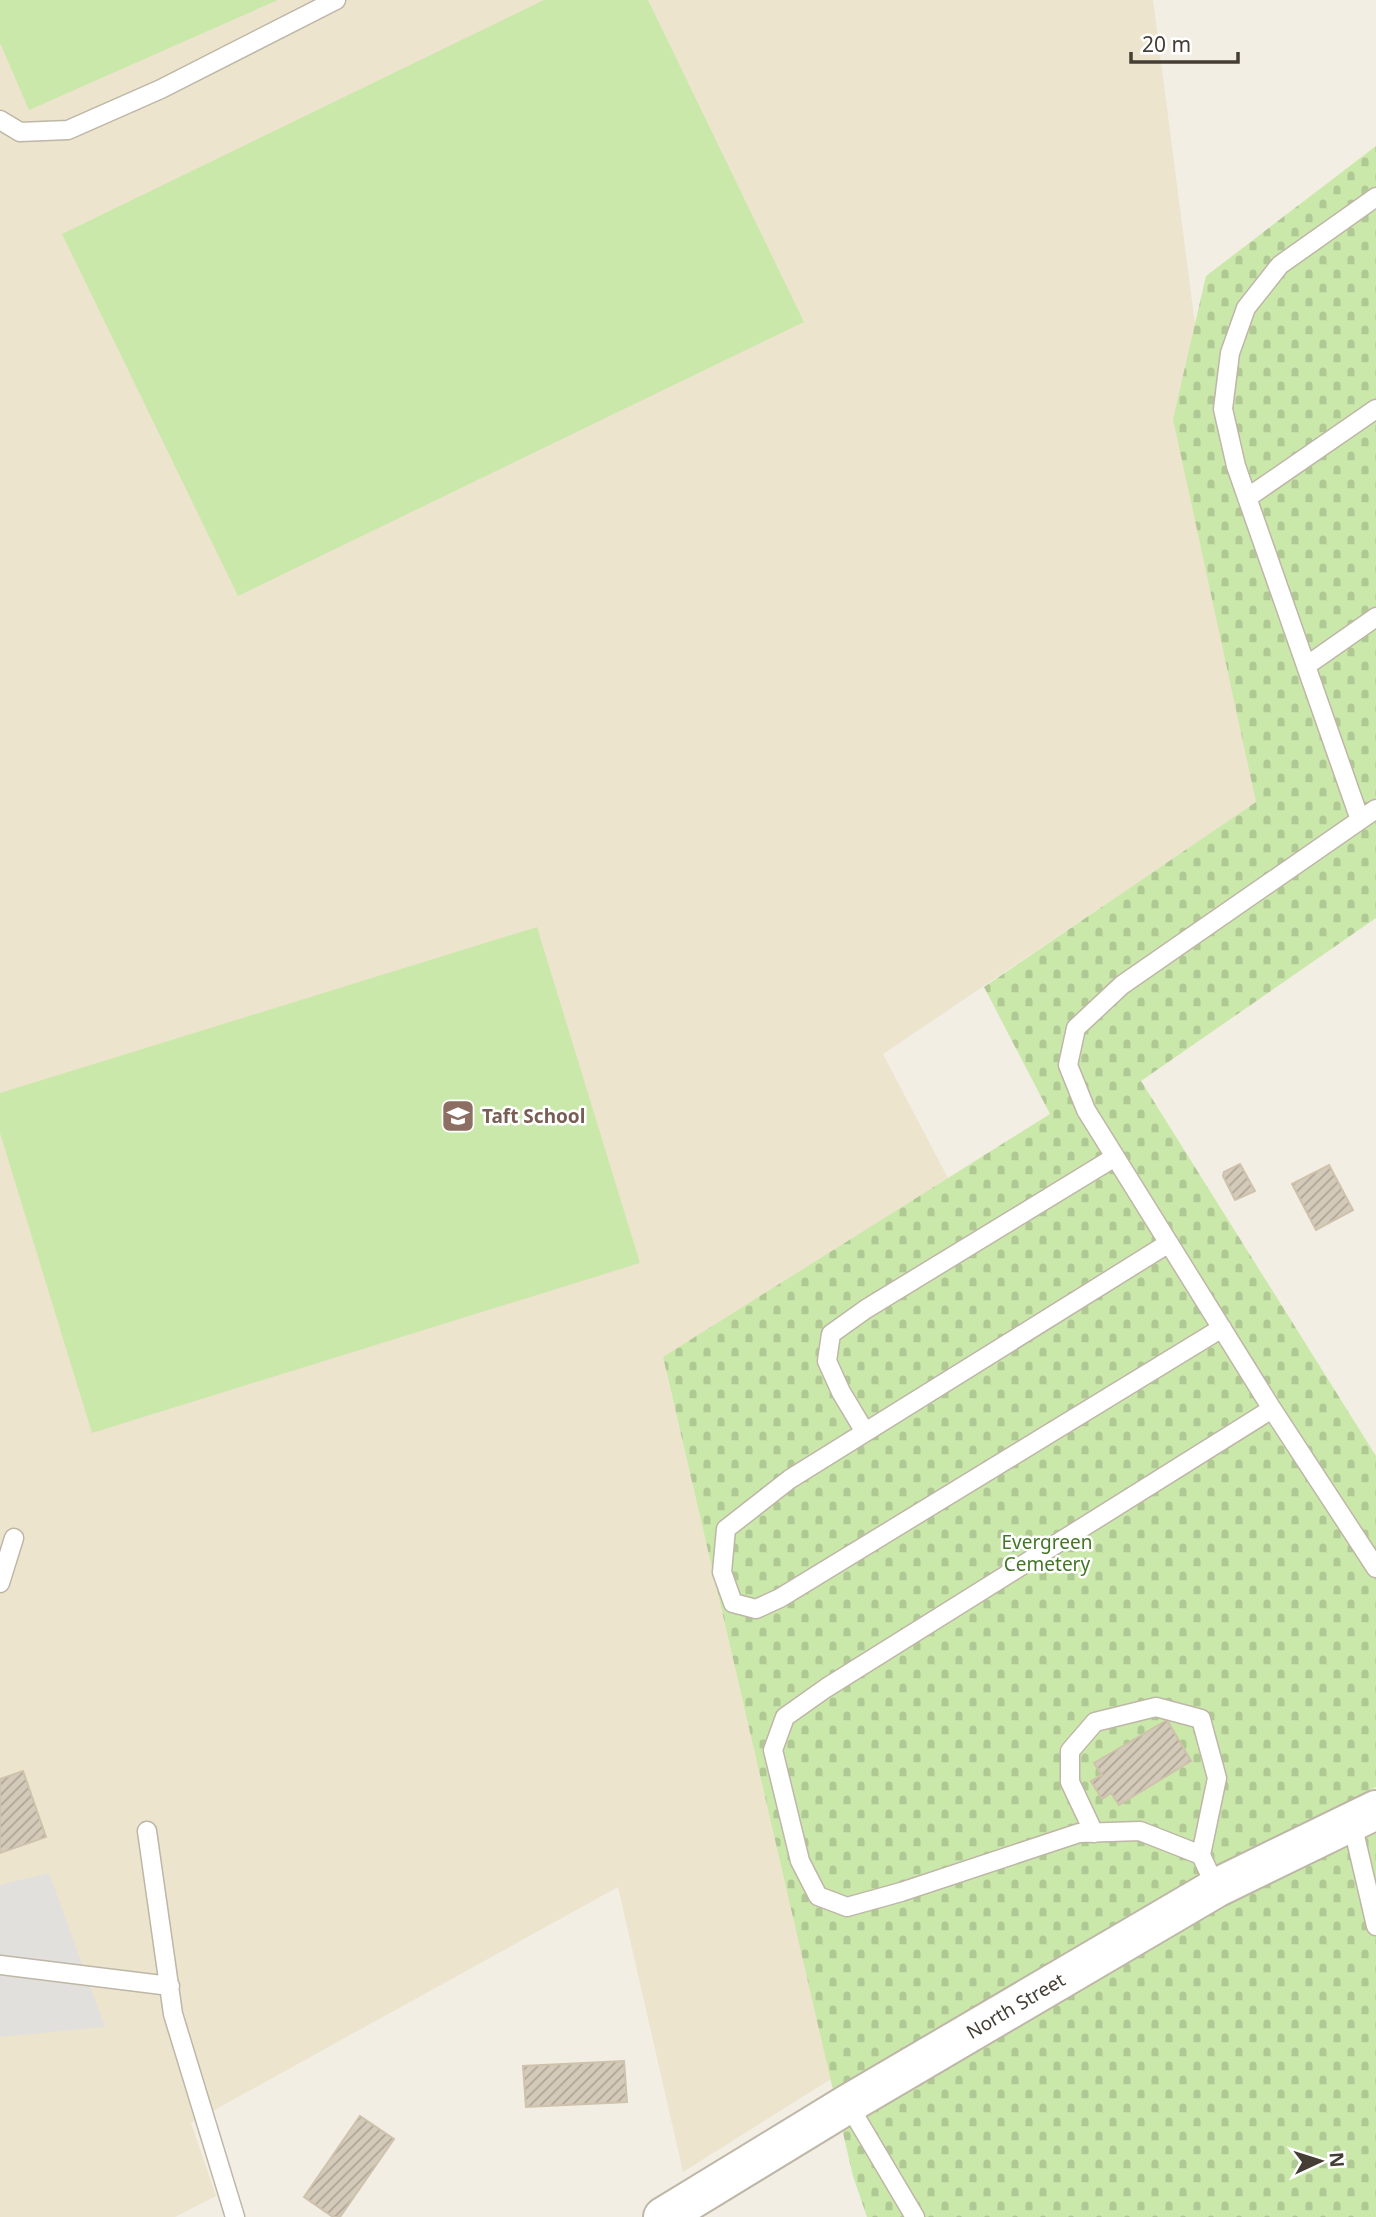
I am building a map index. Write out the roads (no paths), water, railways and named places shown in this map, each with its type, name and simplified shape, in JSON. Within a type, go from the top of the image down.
[{"type":"street","name":"North Street","points":[[663,2217],[848,2104],[1209,1872],[1364,1817]]},
{"type":"lane","points":[[0,120],[20,132],[68,130],[161,89],[336,0]]},
{"type":"lane","points":[[1360,820],[1247,498],[1223,409],[1230,353],[1246,308],[1279,265],[1376,197]]},
{"type":"lane","points":[[1247,498],[1376,409]]},
{"type":"lane","points":[[1306,666],[1376,617]]},
{"type":"lane","points":[[1376,809],[1122,985],[1076,1028],[1068,1065],[1086,1110],[1272,1409],[1376,1568]]},
{"type":"lane","points":[[866,1432],[841,1392],[827,1361],[831,1334],[866,1309],[1115,1157]]},
{"type":"lane","points":[[1169,1243],[790,1479],[726,1529],[722,1572],[733,1603],[756,1609],[780,1598],[1222,1328]]},
{"type":"lane","points":[[1094,1833],[1070,1782],[1070,1751],[1095,1722],[1156,1707],[1201,1719],[1217,1778],[1209,1872],[1140,1831],[1094,1833],[1079,1833],[901,1892],[847,1907],[818,1896],[800,1860],[773,1750],[785,1717],[826,1688],[1272,1409]]},
{"type":"lane","points":[[0,1583],[14,1538]]},
{"type":"lane","points":[[1364,1817],[1376,1926]]},
{"type":"lane","points":[[147,1830],[173,2014],[235,2217]]},
{"type":"lane","points":[[0,1965],[170,1986]]},
{"type":"lane","points":[[848,2104],[915,2217]]},
{"type":"place","name":"Taft School","points":[[458,1116]]},
{"type":"park label","name":"Evergreen Cemetery","points":[[1047,1553]]}]
